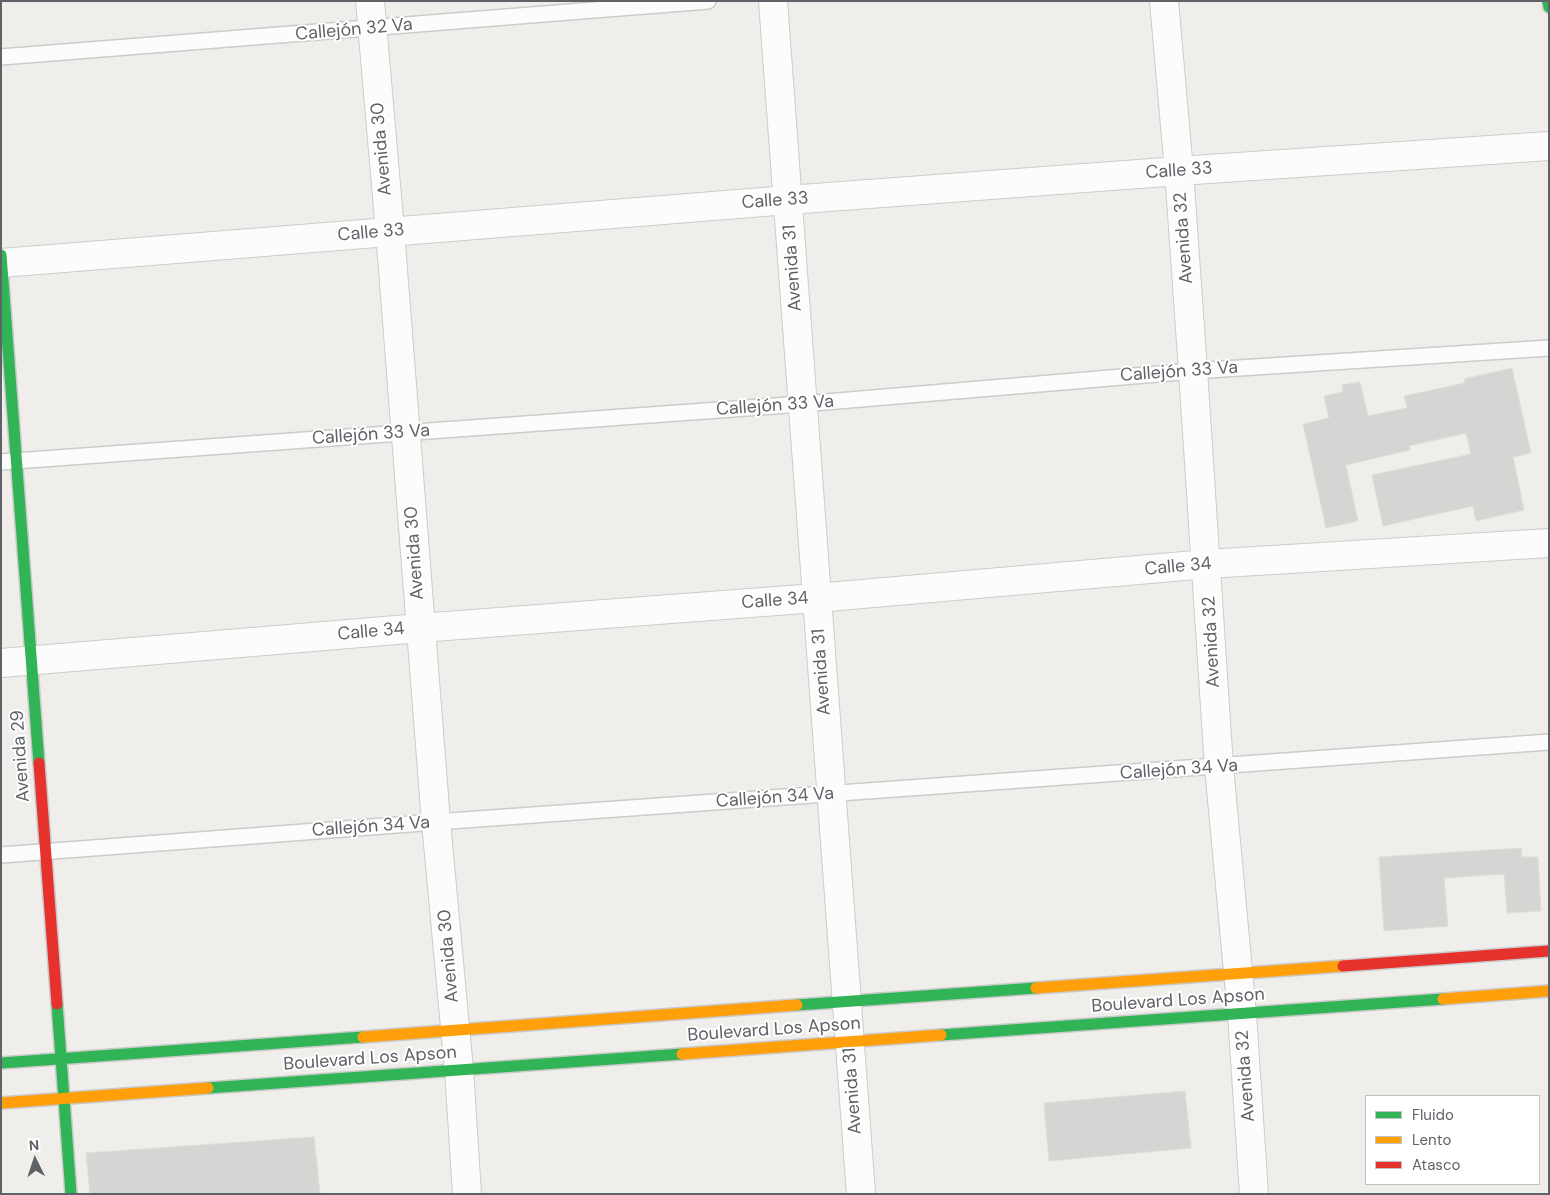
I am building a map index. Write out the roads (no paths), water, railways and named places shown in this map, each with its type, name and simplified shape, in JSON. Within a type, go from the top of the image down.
[{"type":"main road","points":[[1548,1],[1549,7]]},
{"type":"main road","name":"Avenida 29","points":[[1,255],[9,462],[32,661],[71,1194]]},
{"type":"main road","name":"Boulevard Los Apson","points":[[1,1063],[1549,951]]},
{"type":"main road","name":"Boulevard Los Apson","points":[[1,1103],[1549,991]]},
{"type":"street","name":"Avenida 30","points":[[370,1],[390,231],[436,822],[456,1030],[467,1194]]},
{"type":"street","name":"Avenida 31","points":[[773,1],[861,1194]]},
{"type":"street","name":"Avenida 32","points":[[1164,1],[1179,171],[1207,564],[1219,767],[1239,974],[1254,1194]]},
{"type":"street","name":"Calle 33","points":[[2,263],[788,200],[1549,146]]},
{"type":"street","name":"Calle 34","points":[[1,663],[420,628],[816,598],[1207,564],[1549,543]]},
{"type":"lane","name":"Callejón 32 Va","points":[[1,57],[708,1]]},
{"type":"lane","name":"Callejón 33 Va","points":[[9,462],[802,404],[1193,370],[1549,348]]},
{"type":"lane","name":"Callejón 34 Va","points":[[1,855],[1549,742]]}]
